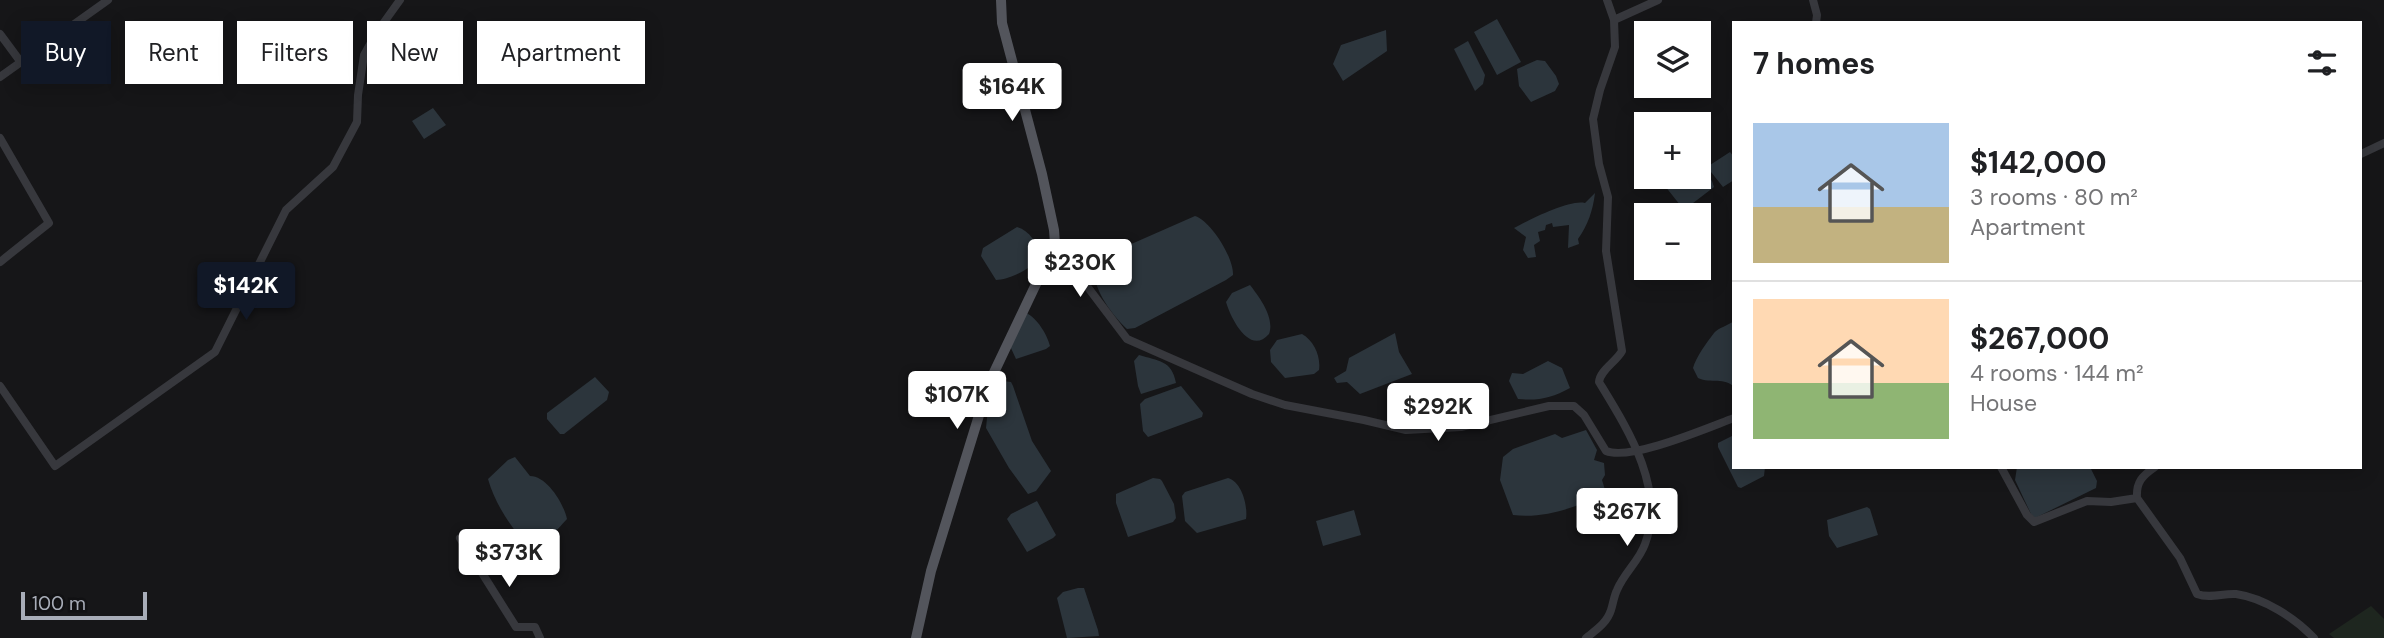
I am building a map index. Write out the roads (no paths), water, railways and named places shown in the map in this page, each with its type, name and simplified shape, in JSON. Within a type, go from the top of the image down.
[{"type":"main road","points":[[916,638],[931,571],[989,383],[1055,244],[1042,174],[1002,23],[1001,0]]},
{"type":"street","points":[[0,77],[108,0]]},
{"type":"street","points":[[0,386],[55,466],[215,352],[286,210],[333,167],[357,122],[364,55],[400,0]]},
{"type":"street","points":[[1586,638],[1602,625],[1610,614],[1617,590],[1646,542],[1650,499],[1637,451],[1599,382],[1601,374],[1617,360],[1622,351],[1606,251],[1608,197],[1599,164],[1593,119],[1615,47],[1614,20],[1607,0]]},
{"type":"street","points":[[1614,20],[1658,0]]},
{"type":"street","points":[[1813,0],[1816,21]]},
{"type":"street","points":[[0,34],[20,61]]},
{"type":"street","points":[[0,138],[49,223],[0,262]]},
{"type":"street","points":[[2362,153],[2384,144]]},
{"type":"street","points":[[1055,244],[1127,339],[1241,390],[1285,405],[1406,430],[1461,427],[1549,406],[1574,406],[1579,409],[1606,451],[1620,454],[1637,451],[1732,419]]},
{"type":"street","points":[[2002,469],[2027,515],[2034,522],[2087,500],[2111,502],[2137,498]]},
{"type":"street","points":[[2152,469],[2141,477],[2137,498],[2180,558],[2197,594],[2236,594],[2251,598],[2293,620],[2314,638]]},
{"type":"street","points":[[460,538],[516,627],[535,626],[540,638]]}]
